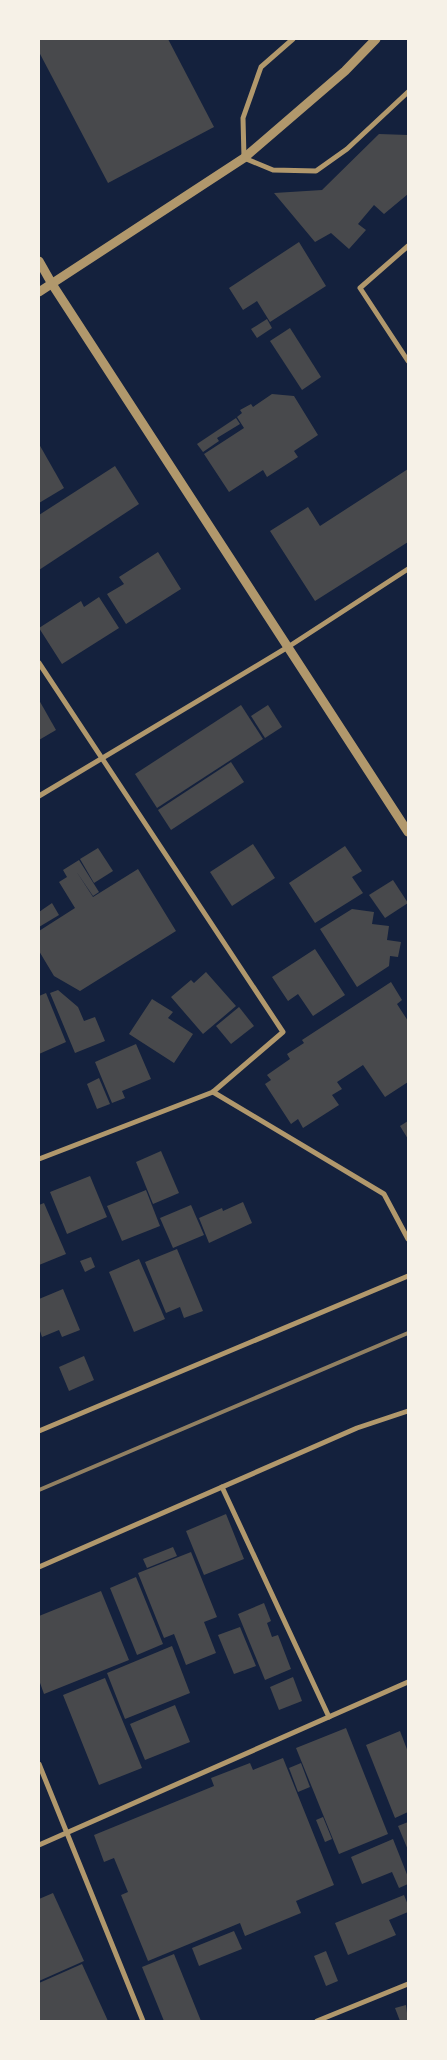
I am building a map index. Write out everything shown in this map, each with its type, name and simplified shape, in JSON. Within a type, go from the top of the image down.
[{"type":"street","points":[[244,158],[243,118],[261,67],[293,39]]},
{"type":"street","points":[[39,292],[244,158],[312,101],[376,39]]},
{"type":"street","points":[[244,158],[273,170],[316,171],[347,149],[408,92]]},
{"type":"street","points":[[408,246],[360,288],[408,361]]},
{"type":"street","points":[[39,261],[52,284],[408,832]]},
{"type":"street","points":[[39,796],[288,647],[408,569]]},
{"type":"street","points":[[39,663],[283,1032],[213,1092],[39,1159]]},
{"type":"street","points":[[213,1092],[384,1194],[408,1239]]},
{"type":"street","points":[[39,1431],[408,1276]]},
{"type":"street","points":[[39,1567],[357,1428],[408,1411]]},
{"type":"street","points":[[222,1487],[328,1717]]},
{"type":"street","points":[[39,1845],[408,1682]]},
{"type":"street","points":[[39,1764],[143,2021]]},
{"type":"street","points":[[316,2021],[408,1984]]},
{"type":"building","points":[[39,39],[168,39],[214,127],[108,183],[39,52]]},
{"type":"building","points":[[379,134],[408,135],[408,194],[384,214],[374,205],[358,224],[366,230],[349,249],[331,233],[315,242],[274,193],[322,190]]},
{"type":"building","points":[[299,242],[326,286],[270,322],[257,301],[243,310],[229,288]]},
{"type":"building","points":[[267,319],[272,328],[257,338],[251,329]]},
{"type":"building","points":[[290,328],[321,377],[302,390],[270,341]]},
{"type":"building","points":[[272,394],[294,396],[318,435],[294,451],[298,457],[267,477],[263,470],[229,492],[204,454],[244,428],[237,417],[242,413],[240,410],[251,404],[253,407]]},
{"type":"building","points":[[236,418],[240,424],[217,438],[219,441],[203,452],[197,444]]},
{"type":"building","points":[[39,444],[64,488],[39,503]]},
{"type":"building","points":[[115,466],[139,504],[39,570],[39,515]]},
{"type":"building","points":[[408,469],[408,542],[315,601],[270,531],[308,507],[320,526]]},
{"type":"building","points":[[158,552],[181,589],[126,624],[107,594],[124,584],[119,577]]},
{"type":"building","points":[[99,597],[119,628],[62,664],[39,628],[81,601],[84,607]]},
{"type":"building","points":[[39,700],[56,730],[39,740]]},
{"type":"building","points":[[241,705],[263,739],[157,808],[135,774]]},
{"type":"building","points":[[268,705],[282,727],[265,738],[251,716]]},
{"type":"building","points":[[231,762],[244,782],[171,830],[158,810]]},
{"type":"building","points":[[253,844],[275,878],[232,906],[210,872]]},
{"type":"building","points":[[345,846],[362,871],[352,877],[363,893],[315,923],[289,883]]},
{"type":"building","points":[[98,848],[113,871],[94,883],[80,859]]},
{"type":"building","points":[[79,860],[99,892],[93,896],[76,871],[93,897],[138,869],[176,931],[80,991],[54,976],[39,951],[39,931],[75,908],[59,882],[67,877],[63,870]]},
{"type":"building","points":[[393,880],[408,903],[385,918],[369,895]]},
{"type":"building","points":[[52,903],[59,915],[39,927],[39,912]]},
{"type":"building","points":[[352,909],[374,912],[372,924],[389,926],[387,940],[401,942],[398,957],[390,956],[389,966],[357,987],[320,929]]},
{"type":"building","points":[[315,949],[345,995],[313,1016],[298,994],[288,1001],[272,977]]},
{"type":"building","points":[[206,972],[236,1006],[203,1034],[171,997],[191,980],[194,983]]},
{"type":"building","points":[[391,982],[402,1000],[397,1004],[408,1021],[408,1082],[385,1097],[363,1065],[337,1082],[342,1089],[332,1095],[339,1105],[303,1128],[298,1119],[291,1124],[265,1084],[271,1080],[267,1075],[290,1059],[287,1054],[304,1043],[302,1040]]},
{"type":"building","points":[[58,990],[78,1007],[84,1021],[95,1017],[105,1041],[75,1053],[50,993]]},
{"type":"building","points":[[46,993],[66,1042],[39,1054],[39,996]]},
{"type":"building","points":[[152,999],[173,1012],[168,1018],[193,1034],[174,1063],[129,1034]]},
{"type":"building","points":[[239,1007],[254,1026],[231,1044],[216,1026]]},
{"type":"building","points":[[136,1044],[151,1079],[122,1091],[125,1098],[112,1103],[95,1062]]},
{"type":"building","points":[[99,1078],[110,1104],[97,1109],[87,1084]]},
{"type":"building","points":[[408,1121],[408,1139],[400,1126]]},
{"type":"building","points":[[161,1151],[179,1193],[153,1204],[136,1162]]},
{"type":"building","points":[[90,1176],[107,1217],[67,1234],[50,1192]]},
{"type":"building","points":[[146,1190],[160,1226],[122,1241],[107,1206]]},
{"type":"building","points":[[243,1202],[252,1223],[209,1243],[199,1218],[222,1208],[223,1211]]},
{"type":"building","points":[[44,1203],[66,1254],[39,1265],[39,1205]]},
{"type":"building","points":[[191,1205],[204,1235],[173,1248],[160,1218]]},
{"type":"building","points":[[177,1249],[203,1311],[184,1318],[180,1307],[166,1313],[145,1262]]},
{"type":"building","points":[[91,1257],[95,1267],[85,1272],[80,1261]]},
{"type":"building","points":[[139,1259],[165,1319],[134,1332],[109,1272]]},
{"type":"building","points":[[63,1289],[80,1330],[62,1337],[59,1330],[42,1337],[39,1328],[39,1299]]},
{"type":"building","points":[[84,1356],[94,1380],[69,1391],[59,1367]]},
{"type":"building","points":[[226,1514],[244,1559],[204,1575],[186,1531]]},
{"type":"building","points":[[173,1547],[177,1556],[147,1568],[143,1559]]},
{"type":"building","points":[[191,1552],[217,1617],[204,1622],[216,1653],[186,1665],[174,1634],[164,1638],[138,1573]]},
{"type":"building","points":[[136,1577],[163,1644],[137,1655],[110,1588]]},
{"type":"building","points":[[101,1591],[129,1660],[44,1694],[39,1680],[39,1616]]},
{"type":"building","points":[[264,1603],[271,1621],[267,1623],[272,1637],[278,1635],[291,1669],[265,1680],[238,1614]]},
{"type":"building","points":[[240,1627],[256,1666],[234,1674],[218,1635]]},
{"type":"building","points":[[172,1646],[190,1693],[125,1719],[107,1673]]},
{"type":"building","points":[[293,1677],[302,1701],[279,1710],[270,1687]]},
{"type":"building","points":[[105,1678],[142,1768],[99,1785],[63,1695]]},
{"type":"building","points":[[175,1705],[190,1742],[145,1760],[130,1724]]},
{"type":"building","points":[[346,1728],[388,1834],[339,1854],[296,1748]]},
{"type":"building","points":[[400,1731],[408,1752],[408,1812],[395,1818],[366,1745]]},
{"type":"building","points":[[283,1758],[334,1885],[296,1901],[301,1913],[245,1936],[240,1923],[148,1961],[121,1895],[128,1892],[114,1858],[104,1862],[94,1835],[214,1786],[211,1778],[250,1763],[253,1770]]},
{"type":"building","points":[[301,1763],[310,1787],[298,1792],[289,1768]]},
{"type":"building","points":[[323,1817],[332,1839],[325,1842],[316,1820]]},
{"type":"building","points":[[408,1822],[408,1850],[398,1826]]},
{"type":"building","points":[[393,1839],[408,1877],[408,1884],[399,1888],[392,1872],[362,1884],[351,1857]]},
{"type":"building","points":[[53,1893],[84,1961],[39,1981],[39,1899]]},
{"type":"building","points":[[404,1895],[408,1905],[408,1912],[389,1920],[396,1935],[348,1955],[335,1923]]},
{"type":"building","points":[[234,1931],[242,1949],[199,1966],[192,1948]]},
{"type":"building","points":[[326,1951],[338,1981],[326,1986],[314,1956]]},
{"type":"building","points":[[174,1954],[201,2021],[164,2021],[142,1967]]},
{"type":"building","points":[[82,1964],[108,2021],[39,2021],[39,1983]]},
{"type":"building","points":[[406,2005],[408,2021],[400,2021],[395,2008]]},
{"type":"railway","points":[[39,1490],[408,1333]]}]
